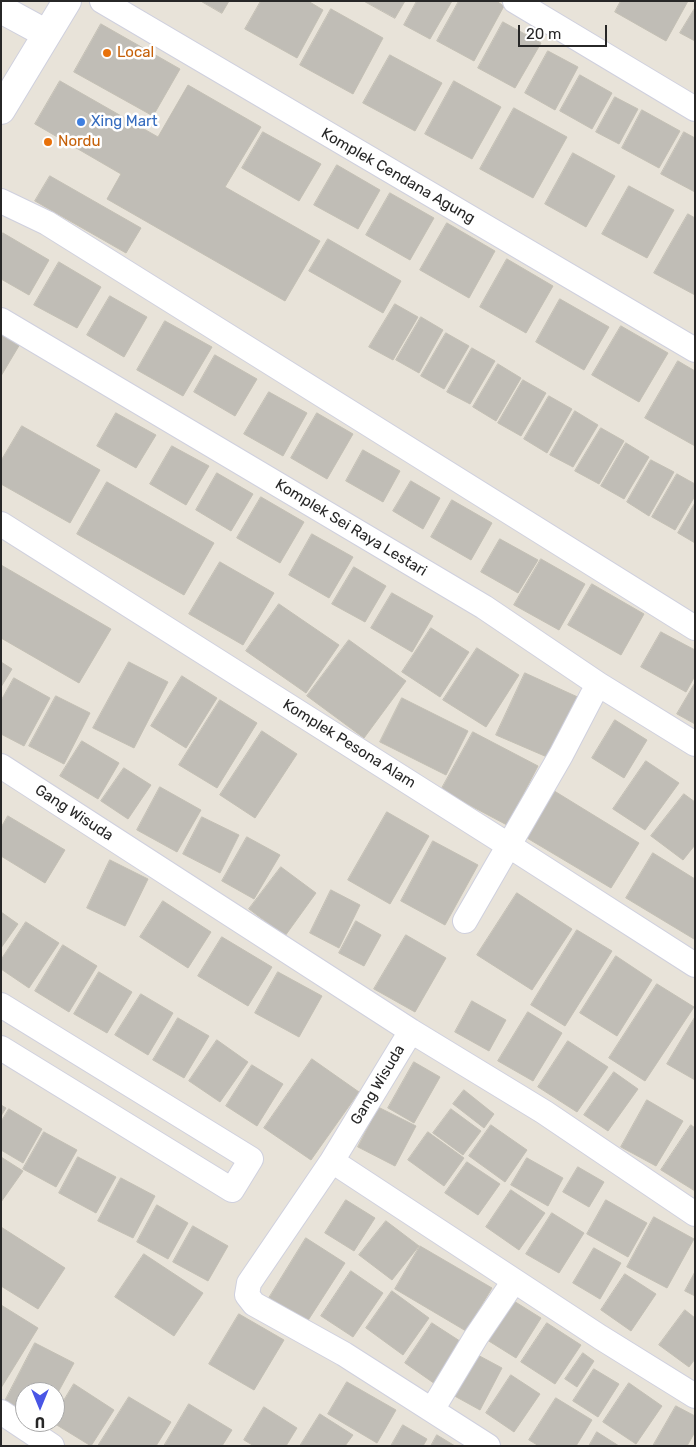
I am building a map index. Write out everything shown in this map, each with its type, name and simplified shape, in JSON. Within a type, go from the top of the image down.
[{"type":"street","points":[[2,107],[67,1]]},
{"type":"street","name":"Komplek Cendana Agung","points":[[102,1],[695,350]]},
{"type":"street","points":[[516,1],[695,108]]},
{"type":"street","points":[[9,13],[47,34]]},
{"type":"street","points":[[1,202],[47,223],[695,628]]},
{"type":"street","name":"Komplek Sei Raya Lestari","points":[[1,320],[484,608],[598,684],[695,744]]},
{"type":"street","name":"Komplek Pesona Alam","points":[[1,524],[695,965]]},
{"type":"street","points":[[465,921],[562,755],[598,684]]},
{"type":"street","name":"Gang Wisuda","points":[[1,766],[411,1031],[332,1161],[249,1283],[247,1295],[254,1304],[344,1354],[488,1446]]},
{"type":"street","points":[[1,1005],[251,1159],[232,1190],[1,1048]]},
{"type":"street","points":[[411,1031],[544,1112],[695,1214]]},
{"type":"street","points":[[332,1161],[600,1337],[695,1396]]},
{"type":"street","points":[[432,1410],[476,1337],[514,1281]]},
{"type":"street","points":[[1,1412],[52,1446]]},
{"type":"building","points":[[201,1],[229,1],[222,13]]},
{"type":"building","points":[[261,1],[308,1],[323,10],[297,58],[245,29]]},
{"type":"building","points":[[364,1],[405,1],[395,18]]},
{"type":"building","points":[[417,1],[452,1],[430,39],[404,25]]},
{"type":"building","points":[[459,1],[496,1],[504,6],[474,61],[437,41]]},
{"type":"building","points":[[621,1],[688,1],[666,41],[615,12]]},
{"type":"building","points":[[695,8],[695,41],[680,33]]},
{"type":"building","points":[[331,9],[383,38],[353,94],[300,65]]},
{"type":"building","points":[[503,22],[541,43],[515,88],[478,68]]},
{"type":"building","points":[[101,24],[180,69],[153,116],[74,72]]},
{"type":"building","points":[[548,51],[578,67],[555,110],[525,93]]},
{"type":"building","points":[[390,55],[442,83],[415,131],[363,103]]},
{"type":"building","points":[[580,75],[612,93],[592,129],[560,111]]},
{"type":"building","points":[[60,81],[158,137],[188,85],[261,127],[225,187],[320,241],[285,301],[107,199],[121,174],[35,124]]},
{"type":"building","points":[[454,81],[501,107],[472,159],[425,134]]},
{"type":"building","points":[[615,97],[638,109],[619,144],[596,132]]},
{"type":"building","points":[[514,108],[567,137],[533,198],[480,169]]},
{"type":"building","points":[[642,110],[680,131],[659,168],[622,148]]},
{"type":"building","points":[[263,132],[321,164],[299,201],[242,168]]},
{"type":"building","points":[[684,132],[695,138],[695,192],[661,174]]},
{"type":"building","points":[[573,153],[615,176],[586,227],[545,204]]},
{"type":"building","points":[[337,165],[380,190],[358,229],[314,205]]},
{"type":"building","points":[[50,176],[141,228],[126,253],[35,201]]},
{"type":"building","points":[[629,186],[674,210],[647,258],[602,234]]},
{"type":"building","points":[[390,193],[434,218],[410,260],[366,235]]},
{"type":"building","points":[[688,214],[695,218],[695,295],[654,273]]},
{"type":"building","points":[[447,223],[495,251],[469,298],[420,270]]},
{"type":"building","points":[[3,233],[49,260],[29,295],[1,279],[1,237]]},
{"type":"building","points":[[328,239],[401,281],[383,313],[309,271]]},
{"type":"building","points":[[507,259],[553,286],[526,333],[480,307]]},
{"type":"building","points":[[59,262],[101,287],[77,328],[34,305]]},
{"type":"building","points":[[110,296],[147,317],[124,357],[87,335]]},
{"type":"building","points":[[560,299],[609,327],[584,370],[536,342]]},
{"type":"building","points":[[395,304],[418,317],[393,360],[369,347]]},
{"type":"building","points":[[421,317],[443,330],[419,373],[396,360]]},
{"type":"building","points":[[165,321],[212,347],[183,396],[137,370]]},
{"type":"building","points":[[621,326],[668,353],[639,402],[592,375]]},
{"type":"building","points":[[1,333],[20,344],[1,376]]},
{"type":"building","points":[[446,333],[469,346],[444,389],[421,376]]},
{"type":"building","points":[[472,348],[495,361],[470,404],[447,392]]},
{"type":"building","points":[[215,355],[257,379],[235,416],[194,392]]},
{"type":"building","points":[[678,361],[695,371],[695,446],[645,418]]},
{"type":"building","points":[[498,364],[521,378],[496,421],[473,407]]},
{"type":"building","points":[[523,380],[546,393],[521,436],[498,423]]},
{"type":"building","points":[[269,392],[307,413],[283,456],[244,434]]},
{"type":"building","points":[[549,396],[572,409],[547,453],[524,439]]},
{"type":"building","points":[[575,411],[598,425],[573,467],[550,455]]},
{"type":"building","points":[[116,413],[156,435],[136,468],[97,446]]},
{"type":"building","points":[[317,413],[353,434],[327,479],[291,458]]},
{"type":"building","points":[[22,426],[100,470],[70,523],[1,484],[1,461]]},
{"type":"building","points":[[601,428],[624,441],[599,484],[575,471]]},
{"type":"building","points":[[626,443],[649,457],[624,499],[601,486]]},
{"type":"building","points":[[172,446],[209,466],[186,505],[150,484]]},
{"type":"building","points":[[363,450],[400,471],[383,502],[346,481]]},
{"type":"building","points":[[651,460],[674,472],[649,516],[627,502]]},
{"type":"building","points":[[217,473],[253,494],[231,531],[196,510]]},
{"type":"building","points":[[677,474],[695,484],[695,496],[675,530],[652,517]]},
{"type":"building","points":[[411,481],[440,498],[423,529],[393,511]]},
{"type":"building","points":[[107,482],[214,543],[184,595],[77,534]]},
{"type":"building","points":[[261,497],[304,522],[280,563],[237,538]]},
{"type":"building","points":[[452,500],[492,523],[471,560],[431,537]]},
{"type":"building","points":[[695,503],[695,543],[678,533]]},
{"type":"building","points":[[312,534],[353,557],[329,598],[289,575]]},
{"type":"building","points":[[500,539],[538,560],[518,593],[481,572]]},
{"type":"building","points":[[541,559],[585,584],[559,630],[514,605]]},
{"type":"building","points":[[220,562],[274,593],[243,645],[189,614]]},
{"type":"building","points":[[1,565],[111,629],[79,683],[1,638]]},
{"type":"building","points":[[354,567],[386,586],[365,622],[332,604]]},
{"type":"building","points":[[592,584],[644,614],[621,655],[568,625]]},
{"type":"building","points":[[392,593],[433,616],[412,652],[371,628]]},
{"type":"building","points":[[279,604],[339,645],[306,693],[246,651]]},
{"type":"building","points":[[431,628],[469,652],[440,697],[402,672]]},
{"type":"building","points":[[661,632],[695,650],[695,676],[686,692],[641,667]]},
{"type":"building","points":[[349,640],[406,681],[364,738],[307,696]]},
{"type":"building","points":[[477,648],[519,675],[486,727],[443,700]]},
{"type":"building","points":[[1,662],[12,669],[1,687]]},
{"type":"building","points":[[129,662],[168,682],[134,748],[93,728]]},
{"type":"building","points":[[525,673],[582,699],[554,760],[496,735]]},
{"type":"building","points":[[182,676],[217,698],[186,748],[151,726]]},
{"type":"building","points":[[14,678],[50,698],[24,746],[1,734],[1,701]]},
{"type":"building","points":[[695,683],[695,724],[677,714]]},
{"type":"building","points":[[56,696],[90,713],[64,764],[29,746]]},
{"type":"building","points":[[402,698],[468,731],[446,775],[380,742]]},
{"type":"building","points":[[220,700],[257,723],[217,788],[179,765]]},
{"type":"building","points":[[615,720],[647,740],[624,778],[592,758]]},
{"type":"building","points":[[262,731],[297,754],[255,818],[220,795]]},
{"type":"building","points":[[473,732],[538,766],[507,825],[441,790]]},
{"type":"building","points":[[82,741],[119,763],[98,799],[60,776]]},
{"type":"building","points":[[646,761],[679,783],[645,830],[613,809]]},
{"type":"building","points":[[124,768],[151,785],[128,819],[101,801]]},
{"type":"building","points":[[160,787],[201,810],[177,852],[137,830]]},
{"type":"building","points":[[551,789],[639,843],[611,888],[522,835]]},
{"type":"building","points":[[684,794],[695,802],[695,845],[683,860],[651,836]]},
{"type":"building","points":[[387,812],[429,836],[390,904],[348,880]]},
{"type":"building","points":[[8,816],[65,850],[45,883],[1,856],[1,828]]},
{"type":"building","points":[[202,817],[239,835],[220,873],[183,854]]},
{"type":"building","points":[[247,837],[280,855],[254,899],[222,881]]},
{"type":"building","points":[[433,841],[478,865],[445,925],[401,901]]},
{"type":"building","points":[[653,853],[695,879],[694,939],[626,898]]},
{"type":"building","points":[[110,860],[148,879],[125,926],[87,908]]},
{"type":"building","points":[[281,867],[316,893],[285,936],[249,909]]},
{"type":"building","points":[[331,890],[360,905],[339,948],[310,933]]},
{"type":"building","points":[[517,893],[572,929],[532,990],[477,955]]},
{"type":"building","points":[[163,901],[211,932],[188,968],[140,937]]},
{"type":"building","points":[[1,912],[18,924],[1,948]]},
{"type":"building","points":[[356,921],[381,935],[364,966],[339,953]]},
{"type":"building","points":[[26,922],[59,943],[29,988],[1,969],[1,960]]},
{"type":"building","points":[[577,930],[612,951],[565,1026],[531,1005]]},
{"type":"building","points":[[406,935],[446,958],[415,1012],[374,989]]},
{"type":"building","points":[[222,937],[272,967],[248,1006],[198,976]]},
{"type":"building","points":[[63,945],[97,966],[69,1012],[35,991]]},
{"type":"building","points":[[616,956],[652,980],[617,1036],[580,1013]]},
{"type":"building","points":[[99,972],[132,992],[107,1033],[74,1014]]},
{"type":"building","points":[[278,972],[322,996],[299,1037],[255,1013]]},
{"type":"building","points":[[657,984],[694,1007],[645,1081],[609,1058]]},
{"type":"building","points":[[141,994],[173,1013],[148,1055],[115,1035]]},
{"type":"building","points":[[472,1001],[506,1020],[489,1051],[455,1032]]},
{"type":"building","points":[[528,1012],[562,1033],[533,1081],[498,1061]]},
{"type":"building","points":[[695,1017],[695,1080],[667,1064]]},
{"type":"building","points":[[178,1018],[209,1036],[184,1078],[153,1060]]},
{"type":"building","points":[[217,1040],[248,1062],[220,1102],[189,1081]]},
{"type":"building","points":[[568,1041],[608,1067],[577,1112],[538,1087]]},
{"type":"building","points":[[312,1059],[359,1092],[311,1160],[264,1128]]},
{"type":"building","points":[[414,1062],[440,1077],[414,1123],[388,1108]]},
{"type":"building","points":[[252,1065],[283,1084],[257,1126],[226,1106]]},
{"type":"building","points":[[614,1072],[638,1089],[608,1131],[584,1115]]},
{"type":"building","points":[[464,1090],[494,1114],[484,1128],[453,1104]]},
{"type":"building","points":[[647,1100],[683,1121],[656,1166],[621,1147]]},
{"type":"building","points":[[1,1105],[6,1108],[1,1116]]},
{"type":"building","points":[[378,1107],[416,1126],[395,1166],[358,1147]]},
{"type":"building","points":[[9,1109],[42,1129],[23,1163],[1,1150],[1,1122]]},
{"type":"building","points":[[451,1109],[481,1131],[463,1155],[433,1133]]},
{"type":"building","points":[[491,1125],[527,1150],[505,1182],[469,1156]]},
{"type":"building","points":[[691,1125],[695,1128],[695,1191],[661,1170]]},
{"type":"building","points":[[44,1132],[77,1150],[56,1187],[23,1169]]},
{"type":"building","points":[[428,1132],[464,1158],[444,1186],[408,1160]]},
{"type":"building","points":[[1,1157],[23,1171],[1,1202]]},
{"type":"building","points":[[78,1157],[116,1177],[96,1213],[59,1193]]},
{"type":"building","points":[[527,1158],[563,1178],[548,1206],[511,1185]]},
{"type":"building","points":[[467,1162],[500,1184],[478,1215],[445,1193]]},
{"type":"building","points":[[578,1167],[604,1182],[589,1207],[563,1192]]},
{"type":"building","points":[[121,1178],[155,1196],[133,1238],[98,1221]]},
{"type":"building","points":[[511,1190],[545,1213],[519,1250],[486,1227]]},
{"type":"building","points":[[346,1200],[375,1218],[354,1251],[325,1233]]},
{"type":"building","points":[[606,1200],[647,1223],[628,1257],[587,1234]]},
{"type":"building","points":[[157,1205],[188,1223],[168,1259],[137,1242]]},
{"type":"building","points":[[552,1213],[584,1233],[559,1273],[526,1254]]},
{"type":"building","points":[[654,1217],[694,1239],[667,1288],[627,1267]]},
{"type":"building","points":[[386,1221],[419,1246],[392,1280],[359,1255]]},
{"type":"building","points":[[193,1226],[228,1246],[208,1281],[173,1262]]},
{"type":"building","points":[[1,1227],[65,1268],[38,1309],[1,1286]]},
{"type":"building","points":[[306,1238],[345,1263],[307,1322],[269,1298]]},
{"type":"building","points":[[420,1246],[492,1288],[466,1331],[395,1289]]},
{"type":"building","points":[[594,1248],[621,1263],[600,1299],[573,1283]]},
{"type":"building","points":[[144,1254],[203,1293],[174,1336],[115,1297]]},
{"type":"building","points":[[351,1271],[383,1293],[353,1337],[321,1316]]},
{"type":"building","points":[[695,1272],[695,1296],[685,1291]]},
{"type":"building","points":[[625,1274],[656,1294],[631,1331],[601,1310]]},
{"type":"building","points":[[392,1291],[429,1318],[403,1355],[366,1328]]},
{"type":"building","points":[[509,1298],[541,1318],[516,1358],[484,1338]]},
{"type":"building","points":[[1,1305],[38,1328],[1,1388]]},
{"type":"building","points":[[685,1310],[695,1318],[695,1359],[689,1367],[659,1345]]},
{"type":"building","points":[[239,1314],[284,1340],[254,1390],[209,1364]]},
{"type":"building","points":[[432,1323],[466,1345],[438,1386],[405,1363]]},
{"type":"building","points":[[547,1323],[581,1345],[555,1384],[521,1362]]},
{"type":"building","points":[[35,1343],[74,1363],[64,1382],[15,1382],[15,1406],[5,1401]]},
{"type":"building","points":[[474,1353],[502,1368],[480,1410],[451,1394]]},
{"type":"building","points":[[583,1353],[594,1361],[577,1387],[565,1379]]},
{"type":"building","points":[[594,1369],[619,1384],[598,1417],[573,1401]]},
{"type":"building","points":[[511,1375],[540,1394],[514,1432],[486,1413]]},
{"type":"building","points":[[347,1382],[396,1410],[377,1443],[328,1414]]},
{"type":"building","points":[[629,1383],[662,1406],[636,1444],[603,1422]]},
{"type":"building","points":[[74,1384],[114,1410],[91,1446],[65,1430],[65,1399]]},
{"type":"building","points":[[129,1397],[171,1422],[156,1446],[98,1446]]},
{"type":"building","points":[[556,1398],[592,1420],[576,1446],[539,1446],[529,1440]]},
{"type":"building","points":[[189,1404],[232,1430],[222,1446],[164,1446]]},
{"type":"building","points":[[676,1406],[695,1416],[695,1432],[687,1446],[653,1446]]},
{"type":"building","points":[[264,1407],[297,1428],[286,1446],[254,1446],[244,1440]]},
{"type":"building","points":[[320,1414],[353,1435],[345,1446],[300,1446]]},
{"type":"building","points":[[403,1425],[427,1439],[423,1446],[391,1446]]},
{"type":"building","points":[[597,1432],[619,1446],[589,1446]]},
{"type":"building","points":[[437,1435],[455,1446],[431,1446]]},
{"type":"place","name":"Local","points":[[107,53]]},
{"type":"place","name":"Xing Mart","points":[[81,122]]},
{"type":"place","name":"Nordu","points":[[48,142]]}]
